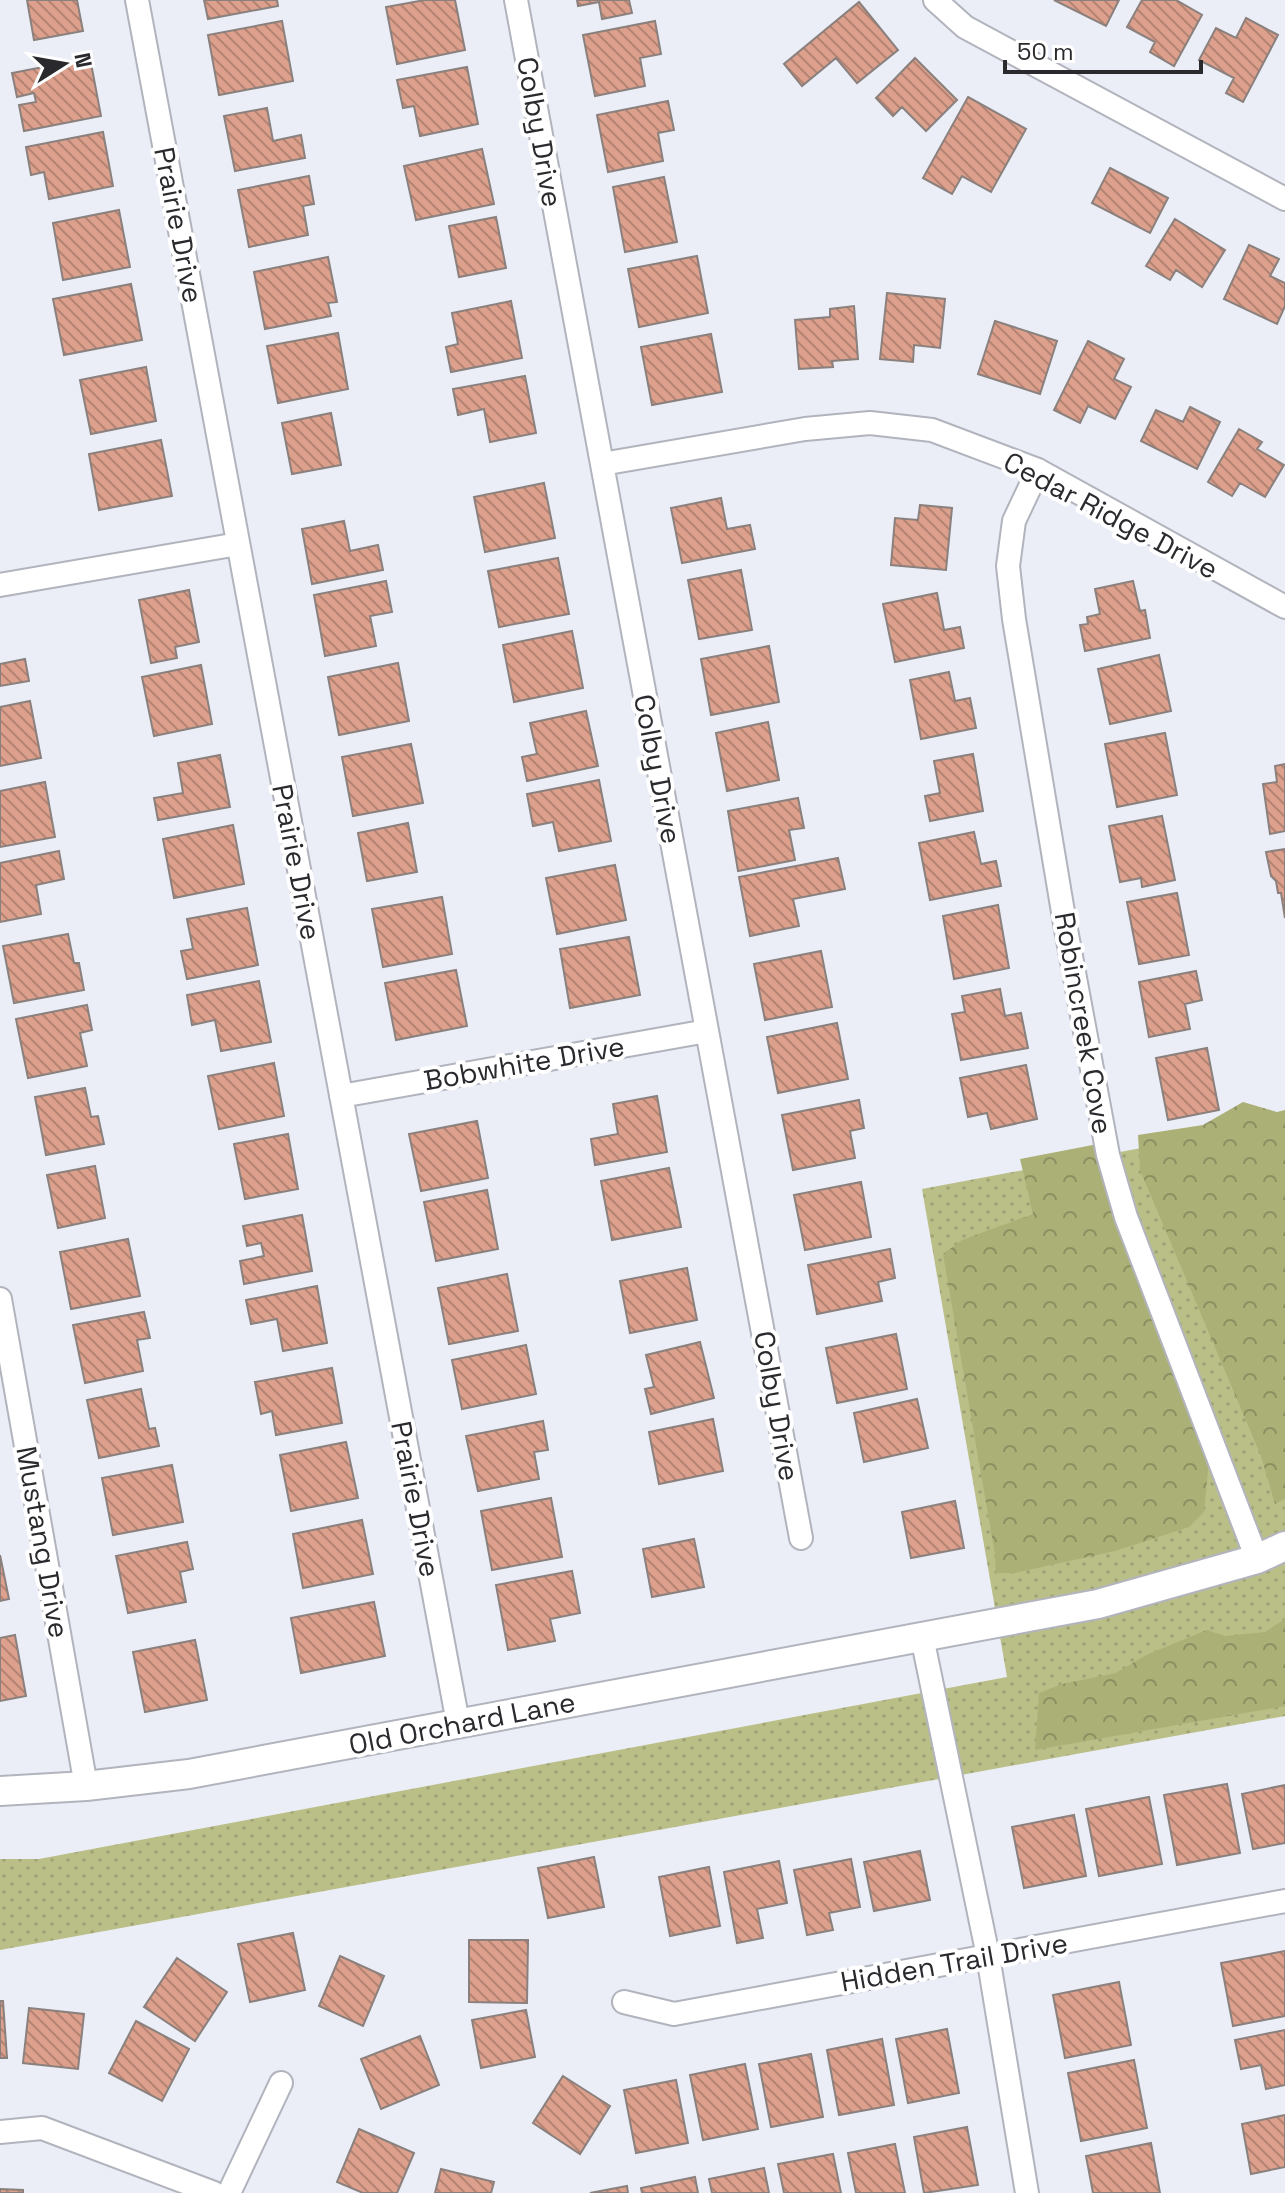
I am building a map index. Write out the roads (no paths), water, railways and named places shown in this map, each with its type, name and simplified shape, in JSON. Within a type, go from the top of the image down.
[{"type":"street","name":"Prairie Drive","points":[[137,0],[458,1723]]},
{"type":"street","name":"Colby Drive","points":[[516,0],[801,1538]]},
{"type":"street","points":[[935,0],[965,27],[1285,199]]},
{"type":"street","name":"Cedar Ridge Drive","points":[[602,464],[805,429],[870,423],[932,430],[1038,470],[1285,607]]},
{"type":"street","name":"Robincreek Cove","points":[[1038,470],[1014,521],[1008,566],[1014,619],[1065,924],[1108,1155],[1126,1217],[1257,1559]]},
{"type":"street","points":[[0,585],[238,544]]},
{"type":"street","name":"Bobwhite Drive","points":[[341,1096],[707,1031]]},
{"type":"street","name":"Mustang Drive","points":[[0,1299],[86,1786]]},
{"type":"street","name":"Old Orchard Lane","points":[[0,1791],[86,1786],[189,1774],[1098,1604],[1257,1559],[1285,1546]]},
{"type":"street","points":[[922,1637],[988,1956],[1027,2193]]},
{"type":"street","name":"Hidden Trail Drive","points":[[624,2002],[674,2014],[1285,1901]]},
{"type":"street","points":[[229,2193],[281,2083]]},
{"type":"street","points":[[0,2132],[42,2128],[214,2193]]}]
